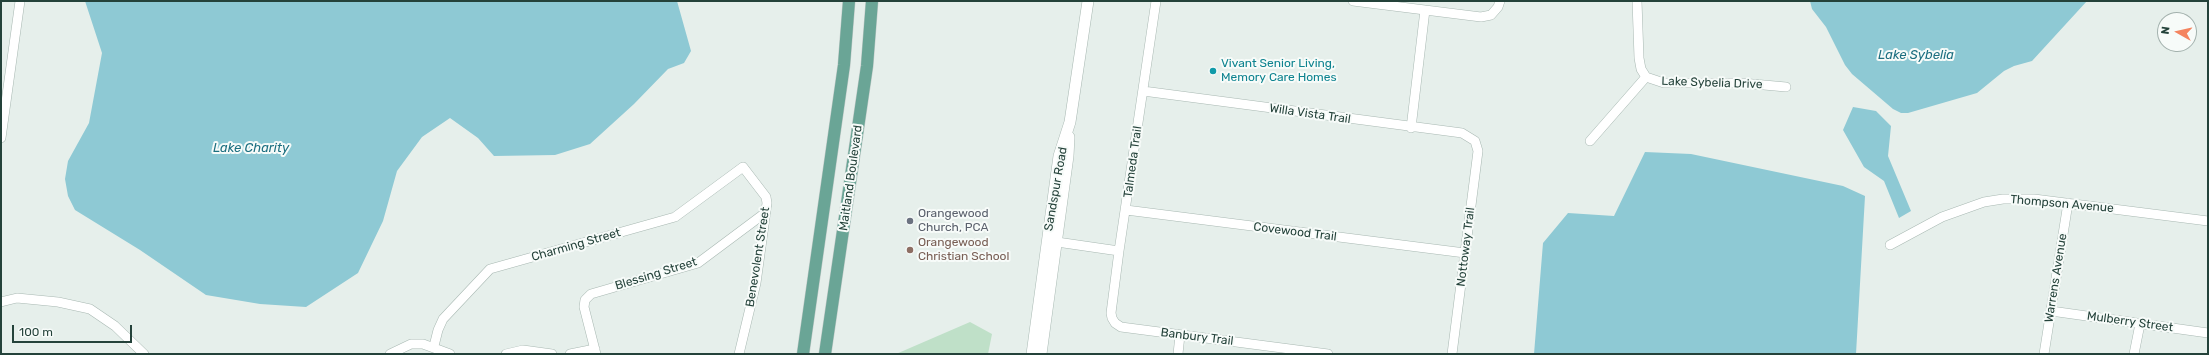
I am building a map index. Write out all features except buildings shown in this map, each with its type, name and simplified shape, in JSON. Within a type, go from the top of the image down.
[{"type":"main road","name":"Maitland Boulevard","points":[[804,354],[842,81],[849,1]]},
{"type":"main road","name":"Maitland Boulevard","points":[[826,354],[830,315],[867,66],[872,1]]},
{"type":"street","points":[[1,138],[20,1]]},
{"type":"street","name":"Sandspur Road","points":[[1032,354],[1052,242],[1059,156],[1070,122],[1088,1]]},
{"type":"street","name":"Talmeda Trail","points":[[1115,323],[1111,313],[1156,1]]},
{"type":"street","points":[[1353,1],[1481,17],[1491,15],[1498,7],[1500,1]]},
{"type":"street","name":"Lake Sybelia Drive","points":[[1637,1],[1639,58],[1641,69],[1646,77],[1664,83],[1742,83],[1786,87]]},
{"type":"street","points":[[1411,128],[1425,10]]},
{"type":"street","points":[[1590,141],[1646,77]]},
{"type":"street","name":"Willa Vista Trail","points":[[1143,91],[1411,128],[1462,133],[1474,141]]},
{"type":"street","name":"Nottoway Trail","points":[[1452,354],[1478,151],[1474,141]]},
{"type":"street","name":"Benevolent Street","points":[[739,354],[756,283],[766,213],[766,197],[743,167]]},
{"type":"street","name":"Charming Street","points":[[434,346],[443,318],[490,269],[676,217],[743,167]]},
{"type":"street","name":"Thompson Avenue","points":[[1890,245],[1942,217],[1984,202],[2018,198],[2208,221]]},
{"type":"street","name":"Warrens Avenue","points":[[2044,354],[2068,203]]},
{"type":"street","name":"Covewood Trail","points":[[1126,210],[1465,254]]},
{"type":"street","name":"Blessing Street","points":[[595,352],[584,307],[585,300],[591,294],[698,263],[766,213]]},
{"type":"street","points":[[1041,354],[1052,242],[1119,251]]},
{"type":"street","points":[[1,302],[17,298],[58,302],[90,309],[115,326],[144,354]]},
{"type":"street","name":"Mulberry Street","points":[[2051,310],[2208,333]]},
{"type":"street","name":"Banbury Trail","points":[[1115,323],[1121,327],[1328,354]]},
{"type":"street","points":[[2134,354],[2140,324]]},
{"type":"street","points":[[1178,354],[1180,335]]},
{"type":"street","points":[[390,354],[411,344],[434,346],[450,354]]},
{"type":"street","points":[[506,354],[523,350],[552,354]]},
{"type":"street","points":[[570,354],[595,352]]},
{"type":"green space","points":[[970,322],[992,334],[988,354],[896,354]]},
{"type":"water","name":"Lake Charity","points":[[85,1],[677,1],[691,51],[684,63],[668,69],[634,104],[590,144],[555,155],[494,156],[478,138],[450,118],[422,137],[397,171],[383,221],[358,273],[306,307],[260,304],[206,295],[140,250],[75,210],[68,196],[65,179],[68,161],[89,123],[102,53]]},
{"type":"water","name":"Lake Sybelia","points":[[1810,1],[2087,1],[2032,61],[2014,66],[2004,71],[1977,93],[1908,113],[1901,113],[1893,109],[1852,74],[1845,65],[1826,27],[1812,9]]},
{"type":"water","points":[[1853,107],[1876,111],[1891,126],[1888,156],[1911,211],[1899,218],[1884,181],[1864,167],[1843,130]]},
{"type":"water","points":[[1645,152],[1691,154],[1843,186],[1865,196],[1856,354],[1534,354],[1543,243],[1568,213],[1614,216]]},
{"type":"place","name":"Vivant Senior Living, Memory Care Homes","points":[[1213,71]]},
{"type":"place","name":"Orangewood Church, PCA","points":[[910,221]]},
{"type":"place","name":"Orangewood Christian School","points":[[910,250]]}]
